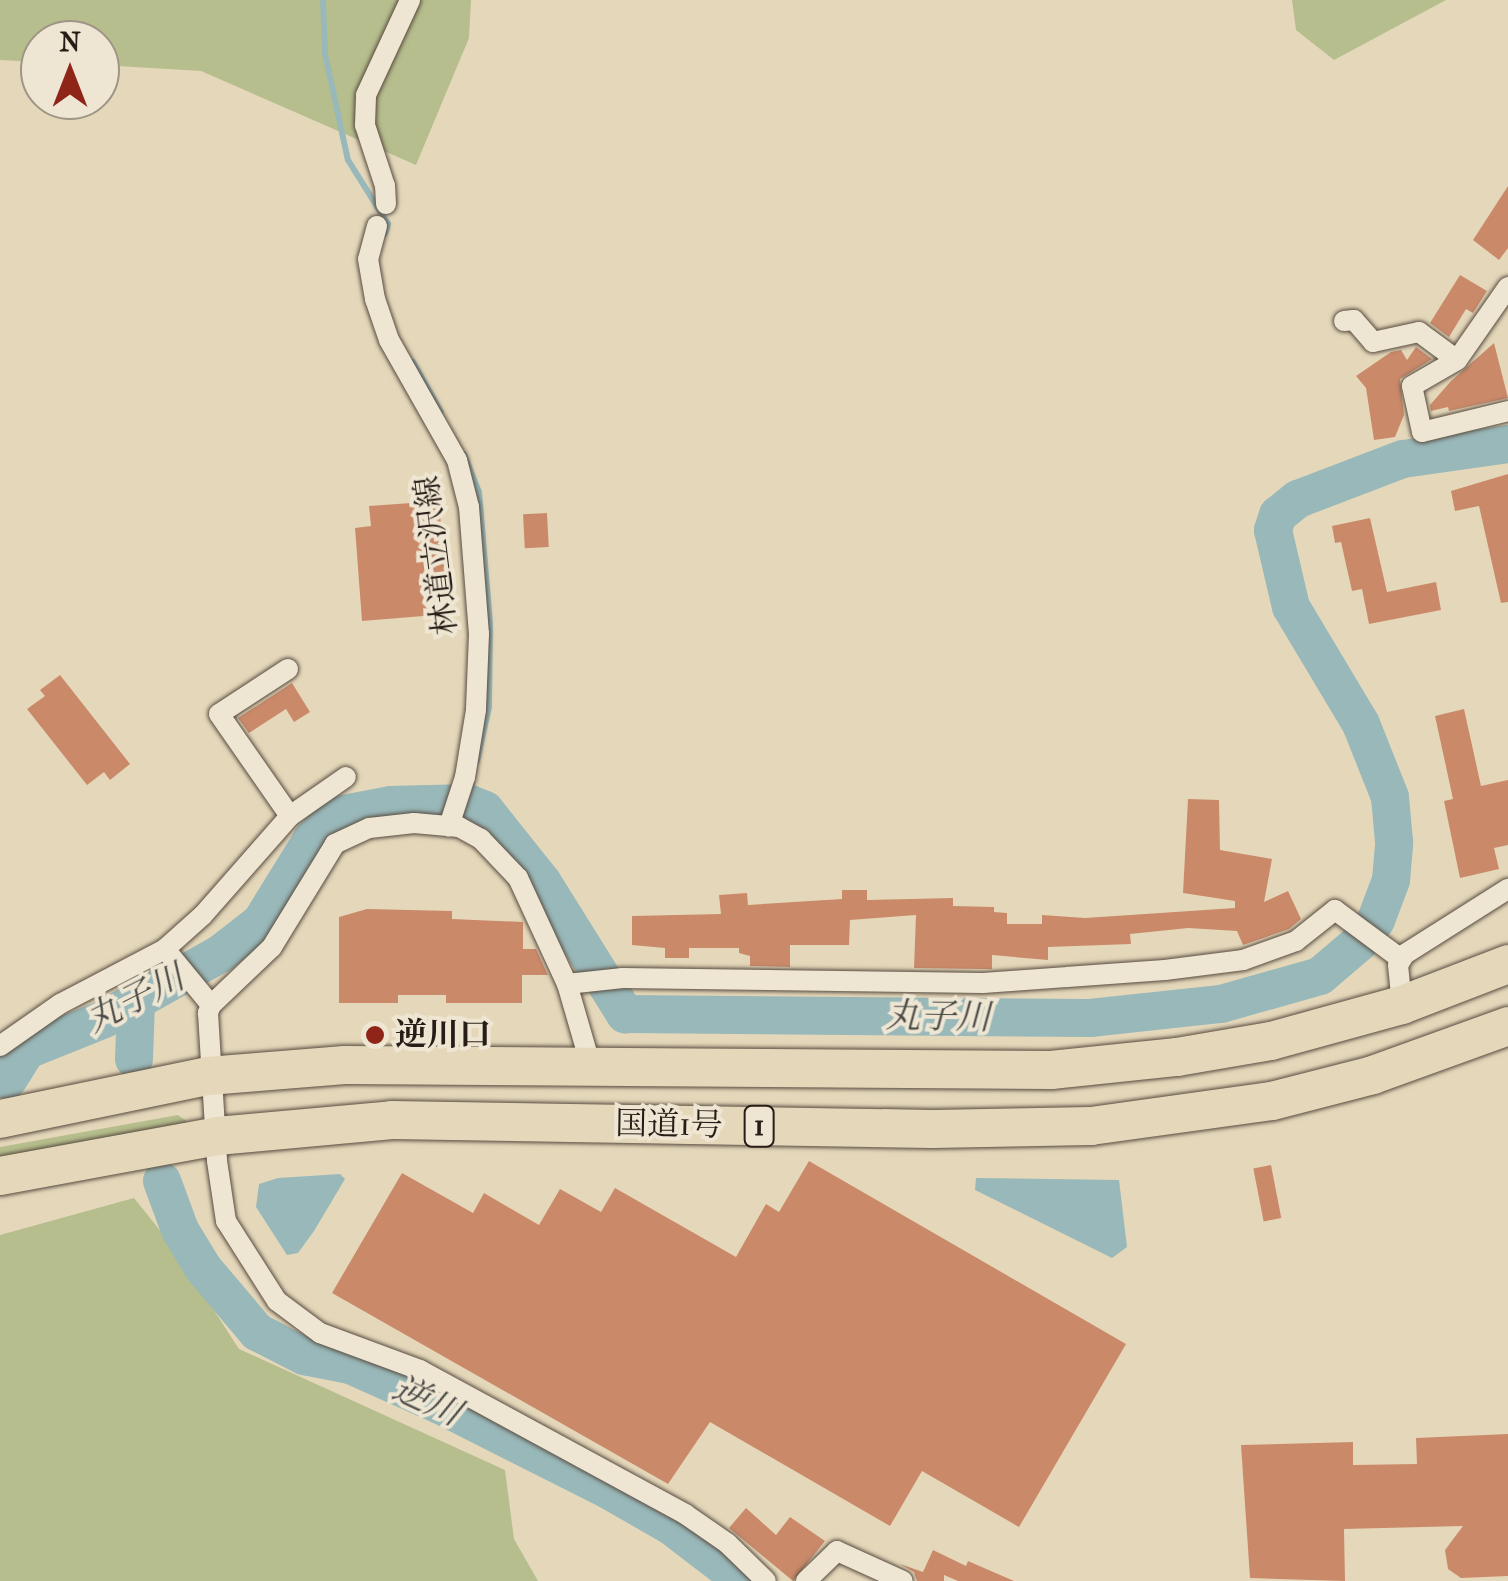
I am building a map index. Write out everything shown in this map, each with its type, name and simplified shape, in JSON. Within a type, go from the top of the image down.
[{"type":"highway","name":"1","points":[[1402,1005],[1508,964]]},
{"type":"highway","name":"国道1号","points":[[0,1119],[214,1076],[345,1065],[1051,1070],[1177,1057],[1271,1041],[1402,1005]]},
{"type":"highway","name":"国道1号","points":[[0,1176],[217,1136],[392,1120],[933,1129],[1092,1126],[1272,1101],[1373,1075],[1508,1026]]},
{"type":"street","points":[[386,204],[386,186],[364,125],[366,95],[410,0]]},
{"type":"street","name":"林道立沢線","points":[[376,226],[368,259],[374,299],[389,340],[457,460],[466,494],[479,634],[476,710],[465,777],[451,821]]},
{"type":"street","points":[[1506,295],[1457,360],[1412,386],[1422,432],[1508,411]]},
{"type":"street","points":[[1344,322],[1354,320],[1373,342],[1419,332],[1457,360]]},
{"type":"street","points":[[288,669],[219,714],[290,816]]},
{"type":"street","points":[[0,1046],[60,1004],[169,954],[290,816],[346,777]]},
{"type":"street","points":[[204,998],[272,947],[335,844],[369,828],[451,821],[481,839],[518,878],[572,983],[590,1064]]},
{"type":"street","points":[[1402,1005],[1398,965],[1402,959],[1508,888]]},
{"type":"street","points":[[572,983],[618,978],[983,983],[1166,970],[1244,960],[1296,941],[1336,910],[1402,959]]},
{"type":"street","points":[[169,954],[204,998],[208,1013],[226,1221],[277,1301],[320,1334],[420,1370],[684,1514],[727,1543],[766,1581]]},
{"type":"street","points":[[806,1581],[837,1551],[903,1581]]},
{"type":"green space","points":[[0,0],[471,0],[469,38],[416,165],[201,71],[120,66],[120,20],[20,20],[20,61],[0,60]]},
{"type":"green space","points":[[1292,0],[1446,0],[1334,60],[1296,30]]},
{"type":"green space","points":[[178,1115],[189,1123],[0,1162],[0,1147]]},
{"type":"green space","points":[[134,1198],[171,1244],[239,1349],[505,1470],[514,1539],[538,1581],[0,1581],[0,1235]]},
{"type":"water","points":[[340,1174],[345,1179],[314,1231],[298,1253],[287,1255],[256,1207],[259,1184],[278,1178]]},
{"type":"water","points":[[976,1178],[1119,1180],[1127,1247],[1112,1258],[975,1190]]},
{"type":"building","points":[[1508,186],[1508,248],[1499,260],[1473,240]]},
{"type":"building","points":[[1460,275],[1487,291],[1473,313],[1466,309],[1449,337],[1430,323]]},
{"type":"building","points":[[1494,343],[1508,398],[1431,411],[1430,405],[1451,381]]},
{"type":"building","points":[[1416,347],[1432,359],[1400,379],[1404,415],[1395,437],[1374,440],[1366,388],[1356,376],[1391,352],[1401,350],[1407,360]]},
{"type":"building","points":[[1508,474],[1508,602],[1501,603],[1479,506],[1455,511],[1451,491]]},
{"type":"building","points":[[439,501],[448,614],[362,621],[355,528],[371,526],[369,506]]},
{"type":"building","points":[[547,513],[549,547],[525,548],[523,514]]},
{"type":"building","points":[[1370,518],[1387,592],[1436,582],[1441,610],[1369,624],[1362,589],[1352,591],[1341,542],[1335,543],[1332,526]]},
{"type":"building","points":[[60,675],[130,764],[110,780],[104,772],[87,785],[27,709],[45,696],[40,690]]},
{"type":"building","points":[[292,683],[310,712],[294,722],[286,709],[249,733],[238,718]]},
{"type":"building","points":[[1464,709],[1481,786],[1508,780],[1508,845],[1494,848],[1499,869],[1460,878],[1444,801],[1453,799],[1435,716]]},
{"type":"building","points":[[1188,799],[1219,800],[1220,850],[1272,859],[1264,902],[1288,891],[1301,919],[1289,929],[1243,945],[1237,931],[1188,928],[1130,934],[1131,944],[1048,947],[1048,960],[992,955],[992,969],[914,968],[916,915],[850,920],[849,945],[790,945],[790,967],[750,966],[750,956],[739,953],[739,948],[689,948],[689,958],[665,958],[665,948],[632,945],[632,916],[721,914],[719,895],[747,893],[748,905],[842,899],[842,890],[867,890],[867,900],[953,898],[953,906],[994,907],[994,912],[1007,913],[1007,924],[1042,924],[1042,915],[1085,918],[1235,908],[1235,901],[1183,893]]},
{"type":"building","points":[[367,909],[452,911],[452,919],[523,922],[523,949],[536,949],[548,975],[522,975],[522,1003],[446,1003],[446,995],[398,995],[398,1003],[339,1003],[339,917]]},
{"type":"building","points":[[809,1161],[1126,1344],[1019,1527],[922,1471],[890,1526],[710,1422],[668,1484],[332,1293],[402,1173],[473,1213],[484,1193],[539,1225],[560,1189],[601,1212],[615,1188],[736,1257],[766,1204],[779,1212]]},
{"type":"building","points":[[1271,1165],[1281,1218],[1264,1221],[1253,1168]]},
{"type":"building","points":[[1508,1434],[1508,1576],[1461,1578],[1448,1569],[1445,1550],[1463,1526],[1344,1529],[1345,1581],[1250,1578],[1241,1445],[1353,1442],[1353,1465],[1417,1464],[1416,1438]]},
{"type":"building","points":[[746,1508],[776,1535],[790,1517],[825,1541],[793,1581],[729,1528]]},
{"type":"building","points":[[933,1550],[966,1566],[968,1561],[1014,1581],[958,1581],[944,1575],[944,1581],[917,1581],[914,1572],[900,1564],[923,1572]]},
{"type":"waterway","points":[[323,0],[325,54],[348,160],[388,224],[385,234]]},
{"type":"waterway","points":[[413,362],[441,412]]},
{"type":"waterway","name":"丸子川","points":[[8,1080],[27,1050],[104,1019],[220,954],[261,922],[312,839],[326,825],[344,814],[391,805],[468,803],[485,810],[543,883],[625,1014],[1090,1018],[1221,1004],[1320,976],[1360,942],[1376,920],[1391,880],[1394,842],[1390,797],[1361,724],[1291,607],[1273,530],[1278,515],[1298,499],[1403,459],[1508,444]]},
{"type":"waterway","points":[[464,454],[479,492],[490,624],[489,707],[477,761]]},
{"type":"waterway","points":[[468,803],[472,783]]},
{"type":"waterway","name":"逆川","points":[[134,1059],[136,1001]]},
{"type":"waterway","name":"逆川","points":[[162,1181],[180,1230],[203,1268],[257,1332],[304,1356],[350,1365],[440,1405],[610,1491],[671,1526],[743,1581]]},
{"type":"place","name":"逆川口","points":[[375,1035]]}]
